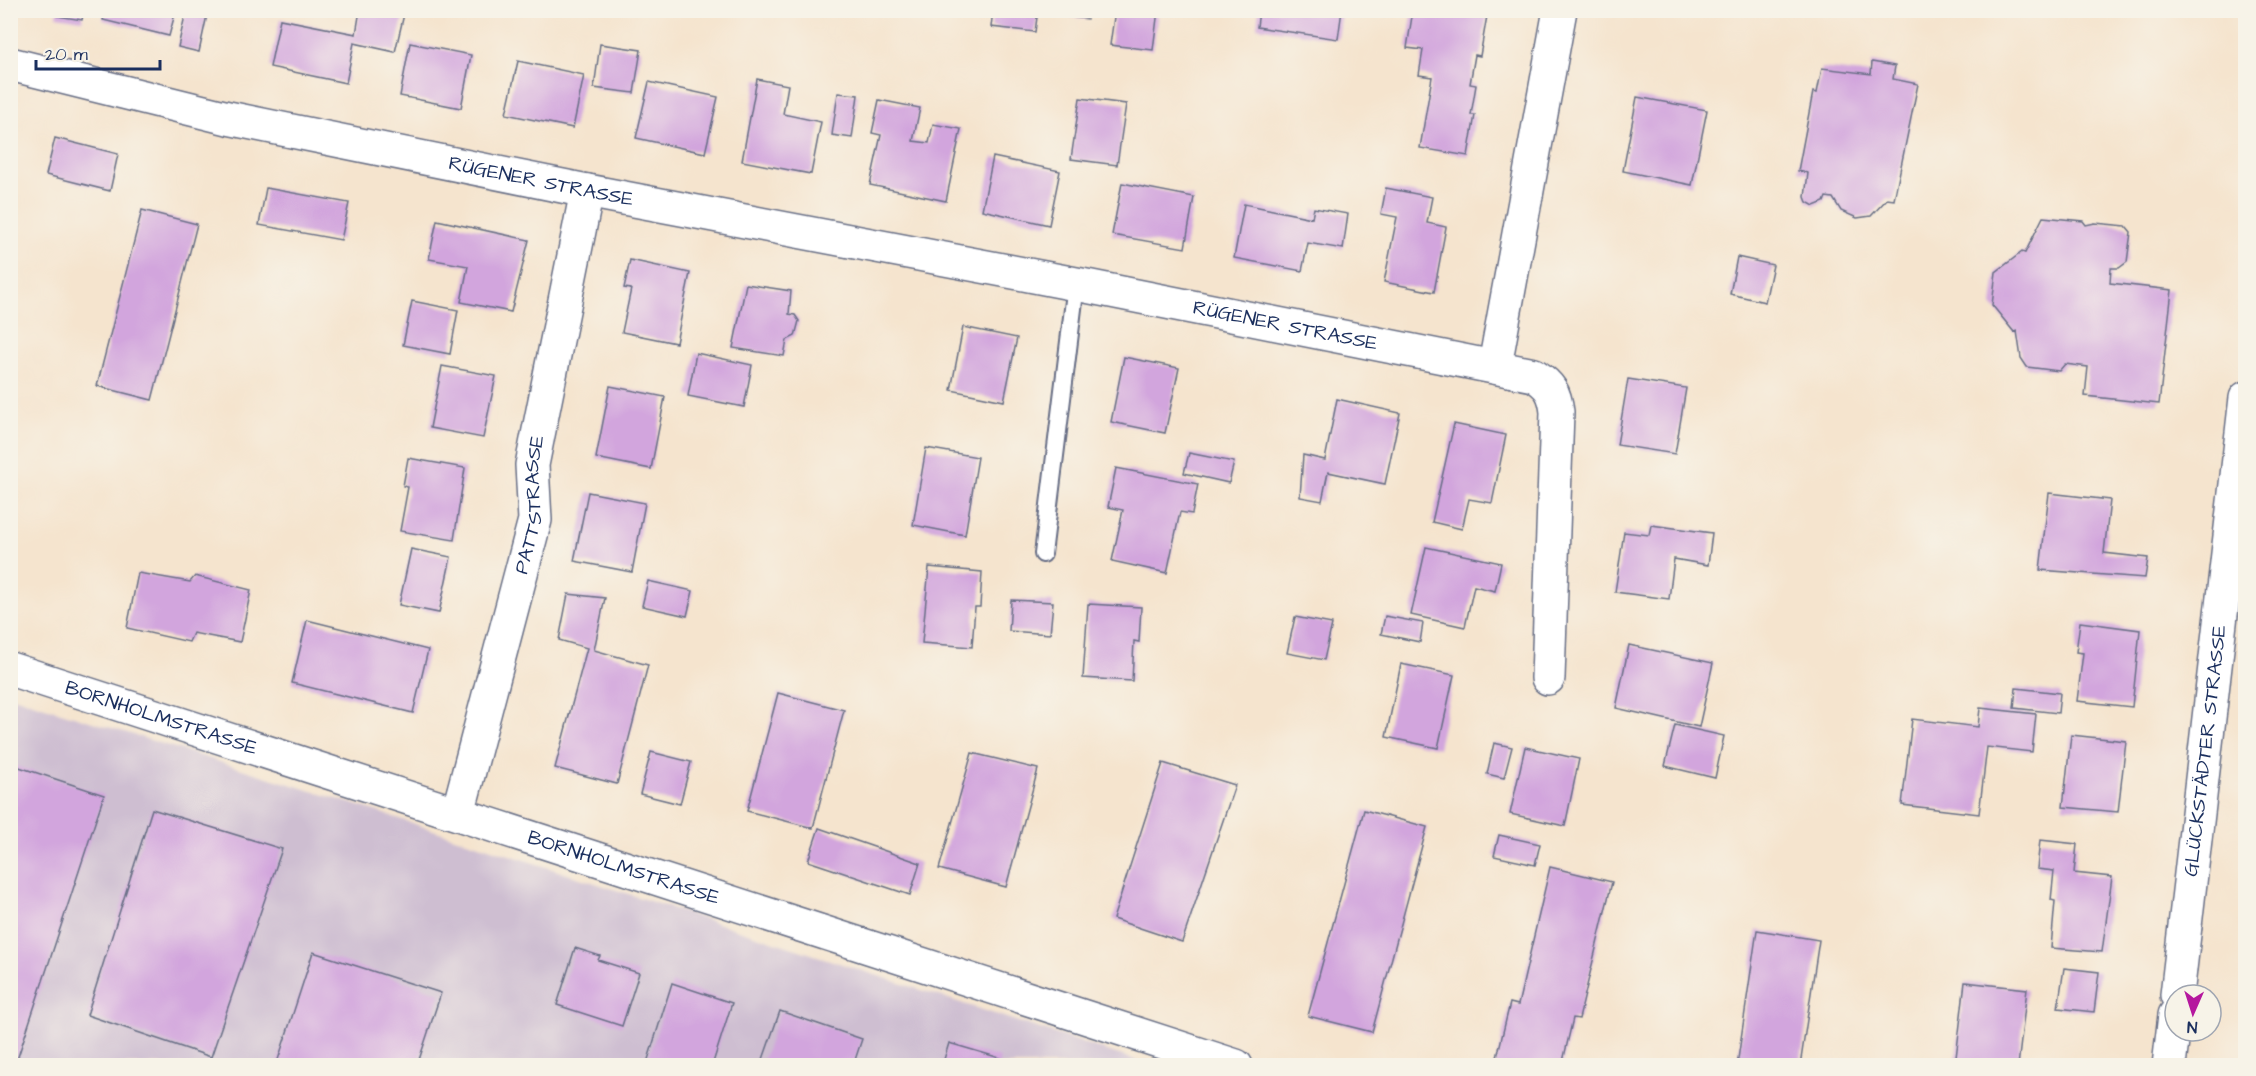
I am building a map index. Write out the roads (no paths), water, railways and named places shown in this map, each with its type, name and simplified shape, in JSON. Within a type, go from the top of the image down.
[{"type":"street","points":[[1495,365],[1560,10]]},
{"type":"street","name":"RÜGENER STRASSE","points":[[10,64],[228,118],[587,191],[1495,365],[1534,375],[1548,384],[1556,398],[1548,678]]},
{"type":"street","name":"PATTSTRASSE","points":[[458,813],[535,520],[532,465],[587,191]]},
{"type":"street","name":"GLÜCKSTÄDTER STRASSE","points":[[2178,983],[2246,398]]},
{"type":"street","name":"BORNHOLMSTRASSE","points":[[10,669],[1236,1065]]},
{"type":"street","points":[[2169,1065],[2172,1043]]},
{"type":"lane","points":[[1043,554],[1076,284]]}]
